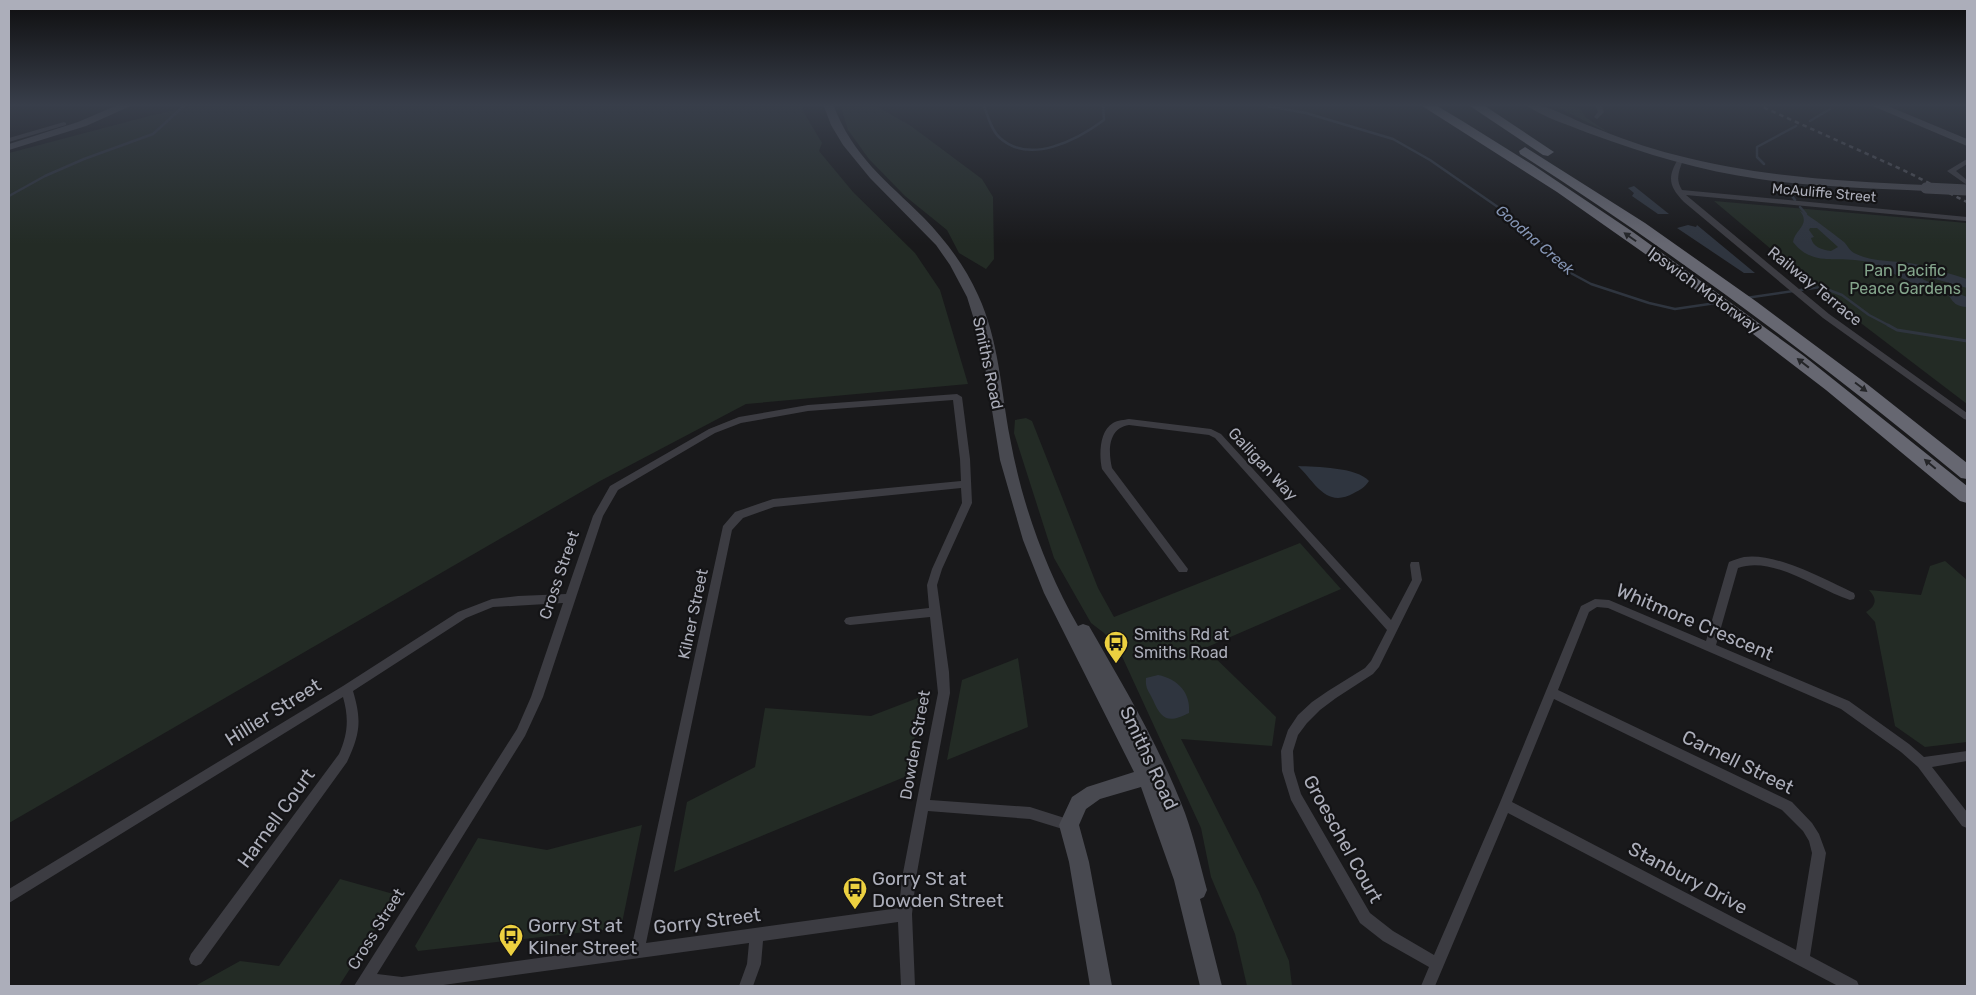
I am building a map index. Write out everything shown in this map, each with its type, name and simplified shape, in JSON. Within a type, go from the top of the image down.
[{"type":"highway","name":"Ipswich Motorway","points":[[1501,150],[1698,285],[1740,316],[1837,389],[1967,496]]},
{"type":"highway","name":"Ipswich Motorway","points":[[1524,150],[1561,173],[1764,310]]},
{"type":"highway","points":[[1545,150],[1725,282]]},
{"type":"highway","points":[[1764,310],[1776,316],[1780,326]]},
{"type":"highway","name":"Ipswich Motorway","points":[[1780,326],[1967,473]]},
{"type":"street","name":"Smiths Road","points":[[851,150],[858,160],[934,236],[959,271],[972,296],[983,324],[1002,435],[1013,483],[1043,573],[1153,776],[1183,836],[1221,986]]},
{"type":"street","points":[[1650,150],[1680,160],[1782,179],[1967,190]]},
{"type":"street","points":[[1680,160],[1673,176],[1680,192]]},
{"type":"street","points":[[1967,161],[1951,171],[1967,183]]},
{"type":"street","name":"McAuliffe Street","points":[[1680,192],[1965,219]]},
{"type":"street","name":"Railway Terrace","points":[[1680,192],[1809,302],[1865,345],[1967,417]]},
{"type":"street","name":"Dowden Street","points":[[908,986],[905,914],[909,878],[944,693],[932,585],[937,569],[968,502],[957,397]]},
{"type":"street","name":"Cross Street","points":[[363,983],[521,732],[537,697],[598,516],[614,488],[712,431],[739,420],[808,408],[957,397]]},
{"type":"street","name":"Galligan Way","points":[[1183,569],[1107,469],[1105,461],[1110,434],[1112,429],[1120,423],[1129,422],[1202,431],[1218,436],[1392,628]]},
{"type":"street","name":"Kilner Street","points":[[638,949],[727,529],[739,515],[773,503],[966,484]]},
{"type":"street","points":[[1710,648],[1733,565],[1740,561],[1749,560],[1789,568],[1850,596]]},
{"type":"street","name":"Groeschel Court","points":[[1415,565],[1417,580],[1375,664],[1369,671],[1310,710],[1299,722],[1289,738],[1287,764],[1288,780],[1295,796],[1365,918],[1388,936],[1437,964]]},
{"type":"street","name":"Hillier Street","points":[[9,896],[347,689],[462,615],[492,603],[569,598]]},
{"type":"street","name":"Whitmore Crescent","points":[[1428,986],[1585,609],[1595,602],[1609,604],[1845,705],[1905,748],[1922,763],[1967,822]]},
{"type":"street","points":[[850,621],[935,612]]},
{"type":"street","name":"Harnell Court","points":[[196,959],[343,758],[354,738],[354,714],[347,689]]},
{"type":"street","name":"Carnell Street","points":[[1550,692],[1787,806],[1805,821],[1816,839],[1819,853],[1802,959]]},
{"type":"street","points":[[1922,763],[1967,756]]},
{"type":"street","name":"Smiths Road","points":[[1070,825],[1079,803],[1094,793],[1153,776]]},
{"type":"street","name":"Smiths Road","points":[[1153,776],[1192,906],[1211,986]]},
{"type":"street","points":[[922,805],[1030,813],[1070,825],[1079,862],[1101,986]]},
{"type":"street","name":"Stanbury Drive","points":[[1505,805],[1852,986]]},
{"type":"street","name":"Gorry Street","points":[[363,983],[402,984],[638,949],[757,935],[905,914]]},
{"type":"street","points":[[746,986],[754,964],[757,935]]},
{"type":"green space","points":[[19,150],[819,150],[853,192],[915,253],[940,290],[968,384],[746,404],[600,481],[9,823],[9,153]]},
{"type":"green space","points":[[863,150],[944,150],[982,179],[993,197],[994,259],[986,269],[959,253],[947,230],[905,196]]},
{"type":"green space","name":"Pan Pacific Peace Gardens","points":[[1714,201],[1967,223],[1967,404],[1841,308]]},
{"type":"green space","points":[[1026,418],[1032,421],[1098,588],[1114,617],[1300,543],[1341,589],[1205,648],[1276,717],[1272,746],[1181,739],[1259,892],[1289,961],[1292,986],[1247,986],[1235,934],[1211,877],[1201,828],[1120,652],[1119,644],[1114,644],[1091,623],[1054,558],[1014,433],[1015,420]]},
{"type":"green space","points":[[1945,561],[1967,580],[1967,742],[1925,747],[1895,726],[1875,622],[1866,612],[1875,602],[1869,590],[1921,595],[1930,566]]},
{"type":"green space","points":[[1018,658],[1028,727],[947,760],[962,680]]},
{"type":"green space","points":[[923,696],[907,776],[674,872],[687,802],[755,767],[765,708],[871,716]]},
{"type":"green space","points":[[642,825],[621,928],[418,951],[415,946],[478,838],[547,850]]},
{"type":"green space","points":[[340,879],[397,895],[339,986],[195,986],[240,961],[279,966]]},
{"type":"shaded area","points":[[1634,186],[1669,214],[1658,214],[1632,196],[1634,193],[1628,188]]},
{"type":"shaded area","points":[[1800,211],[1844,242],[1852,252],[1861,256],[1876,260],[1915,264],[1967,279],[1967,288],[1919,276],[1924,280],[1967,297],[1967,307],[1957,305],[1943,292],[1910,282],[1867,262],[1818,258],[1809,255],[1793,242],[1803,224],[1803,216]],"holes":[[[1810,228],[1817,228],[1838,247],[1831,251],[1816,246],[1811,238],[1814,237],[1809,230]]]},
{"type":"shaded area","points":[[1688,225],[1696,227],[1697,225],[1755,273],[1744,273],[1677,228]]},
{"type":"shaded area","points":[[1298,466],[1346,470],[1363,476],[1369,481],[1354,493],[1336,498],[1322,492]]},
{"type":"shaded area","points":[[1158,675],[1172,680],[1182,688],[1188,699],[1189,713],[1171,719],[1163,716],[1156,707],[1146,685],[1146,678]]},
{"type":"waterway","points":[[9,196],[45,176],[108,150]]},
{"type":"waterway","name":"Goodna Creek","points":[[1413,150],[1505,212],[1536,237],[1567,271],[1591,284],[1649,303],[1675,309],[1716,303]]},
{"type":"waterway","points":[[1757,150],[1757,157],[1764,164]]},
{"type":"waterway","points":[[1789,192],[1795,200]]},
{"type":"waterway","points":[[1800,207],[1806,214]]},
{"type":"waterway","name":"Goodna Creek","points":[[1746,298],[1821,287],[1842,295],[1869,315],[1890,326]]},
{"type":"waterway","name":"Goodna Creek","points":[[1888,325],[1897,330],[1967,341]]},
{"type":"railway","points":[[1859,150],[1967,202]]},
{"type":"place","name":"Smiths Rd at Smiths Road","points":[[1116,664]]},
{"type":"place","name":"Gorry St at Dowden Street","points":[[855,910]]},
{"type":"place","name":"Gorry St at Kilner Street","points":[[511,957]]}]
